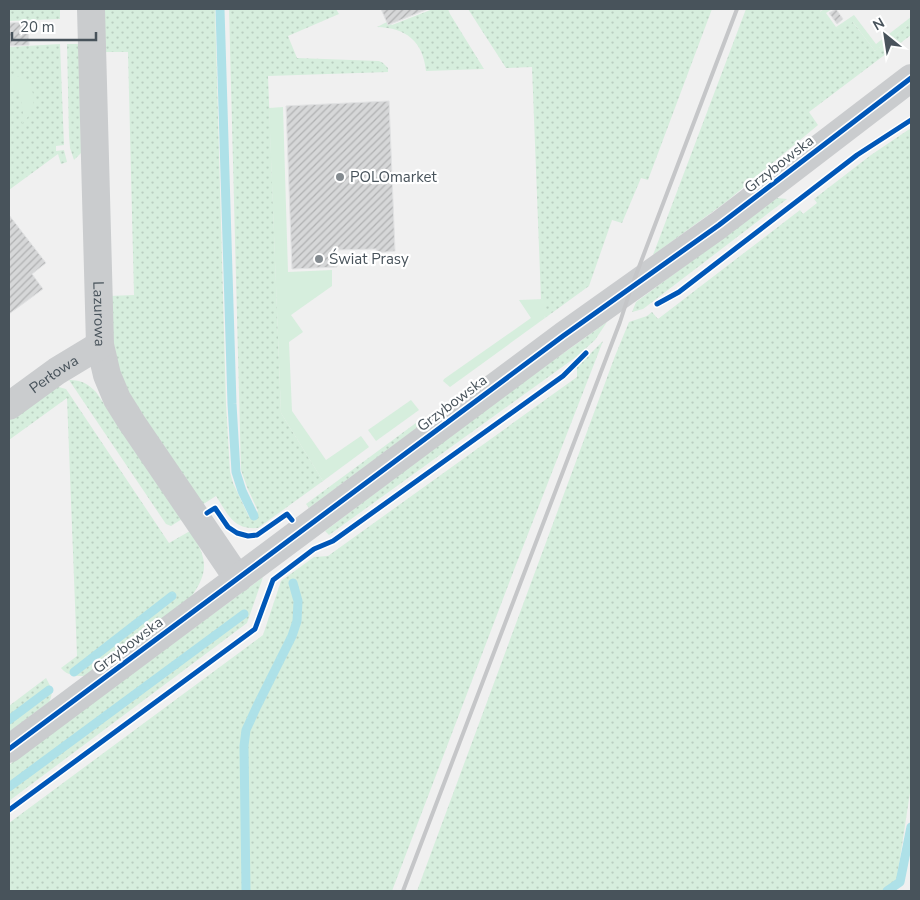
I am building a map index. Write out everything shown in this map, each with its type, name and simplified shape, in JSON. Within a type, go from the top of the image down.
[{"type":"street","name":"Lazurowa","points":[[91,9],[100,345],[107,375],[132,423],[238,579]]},
{"type":"street","name":"Grzybowska","points":[[9,749],[562,336],[719,225],[911,78]]},
{"type":"street","name":"Perłowa","points":[[9,406],[57,371],[100,345]]},
{"type":"green space","points":[[9,9],[60,9],[60,19],[9,21]]},
{"type":"green space","points":[[103,9],[215,9],[226,404],[230,472],[233,483],[249,517],[258,511],[241,470],[229,9],[336,9],[339,14],[288,36],[297,58],[379,61],[388,68],[388,72],[268,76],[281,413],[323,481],[258,528],[237,524],[228,515],[216,496],[202,505],[123,387],[112,350],[109,296],[134,295],[128,52],[104,52]]},
{"type":"green space","points":[[433,9],[448,9],[484,69],[426,71],[421,52],[411,38],[396,30],[377,27],[387,22],[388,25],[392,25]]},
{"type":"green space","points":[[468,9],[712,9],[648,180],[641,178],[622,223],[612,220],[589,286],[545,318],[544,299],[541,299],[532,67],[506,68]]},
{"type":"green space","points":[[746,9],[824,9],[820,11],[835,33],[852,21],[875,51],[911,23],[911,35],[809,112],[818,125],[726,202],[653,255]]},
{"type":"green space","points":[[824,9],[832,9],[826,13],[836,27],[854,15],[876,44],[911,17],[911,23],[875,51],[853,22],[835,34],[820,12]]},
{"type":"green space","points":[[60,44],[64,145],[56,146],[56,151],[64,150],[67,162],[61,164],[58,154],[9,190],[9,47]]},
{"type":"green space","points":[[67,44],[79,44],[81,153],[74,160],[69,136]]},
{"type":"green space","points":[[9,73],[25,81],[33,94],[32,109],[22,124],[23,112],[21,101],[17,91],[9,82]]},
{"type":"green space","points":[[283,107],[288,272],[332,270],[332,286],[291,315],[303,332],[289,342],[292,411],[326,460],[361,436],[369,447],[323,481],[281,413],[269,108]]},
{"type":"green space","points":[[911,128],[911,786],[895,891],[417,891],[629,322],[647,316],[652,312],[658,319],[800,210],[803,214],[817,203],[814,199],[871,155]]},
{"type":"green space","points":[[777,198],[787,199],[643,309],[632,312],[636,302]]},
{"type":"green space","points":[[544,299],[545,318],[450,387],[443,381],[531,318],[519,300]]},
{"type":"green space","points":[[607,322],[595,340],[576,357],[329,535],[325,531],[502,397]]},
{"type":"green space","points":[[603,341],[392,891],[9,891],[9,823],[263,635],[281,581],[314,557],[328,556],[577,377],[577,367]]},
{"type":"green space","points":[[69,380],[84,383],[96,392],[182,519],[171,526],[166,524]]},
{"type":"green space","points":[[55,386],[66,389],[169,543],[190,531],[203,556],[204,564],[204,572],[191,597],[85,676],[66,673],[61,668],[77,656],[67,398],[9,440],[9,420]]},
{"type":"green space","points":[[411,400],[419,410],[376,441],[368,430]]},
{"type":"green space","points":[[424,417],[418,427],[309,508],[306,504]]},
{"type":"green space","points":[[263,577],[247,623],[9,801],[9,765]]},
{"type":"green space","points":[[46,678],[51,690],[49,702],[9,732],[9,706]]},
{"type":"building","points":[[381,9],[428,9],[388,25]]},
{"type":"building","points":[[836,9],[843,19],[837,24],[829,13]]},
{"type":"building","points":[[28,22],[29,45],[9,46],[9,23]]},
{"type":"building","name":"POLOmarket","points":[[389,101],[395,251],[376,253],[376,249],[336,250],[337,267],[292,269],[286,106]]},
{"type":"building","points":[[9,215],[46,263],[32,274],[43,289],[9,314]]},
{"type":"waterway","points":[[220,9],[232,404],[236,472],[242,491],[254,516]]},
{"type":"waterway","points":[[246,891],[244,746],[246,730],[292,636],[297,621],[298,601],[293,583]]},
{"type":"waterway","points":[[74,672],[172,596]]},
{"type":"waterway","points":[[9,787],[244,614]]},
{"type":"waterway","points":[[9,720],[49,690]]},
{"type":"waterway","points":[[887,891],[900,882],[911,827]]},
{"type":"railway","points":[[403,891],[737,9]]},
{"type":"cycle path","points":[[9,749],[563,336],[719,225],[911,78]]},
{"type":"cycle path","points":[[657,304],[679,292],[857,155],[911,120]]},
{"type":"cycle path","points":[[9,810],[255,629],[273,580],[314,549],[333,541],[563,376],[586,353]]},
{"type":"cycle path","points":[[207,513],[215,508],[228,527],[237,533],[248,536],[257,535],[287,514],[292,520]]},
{"type":"place","name":"POLOmarket","points":[[340,177]]},
{"type":"place","name":"Świat Prasy","points":[[319,259]]}]
